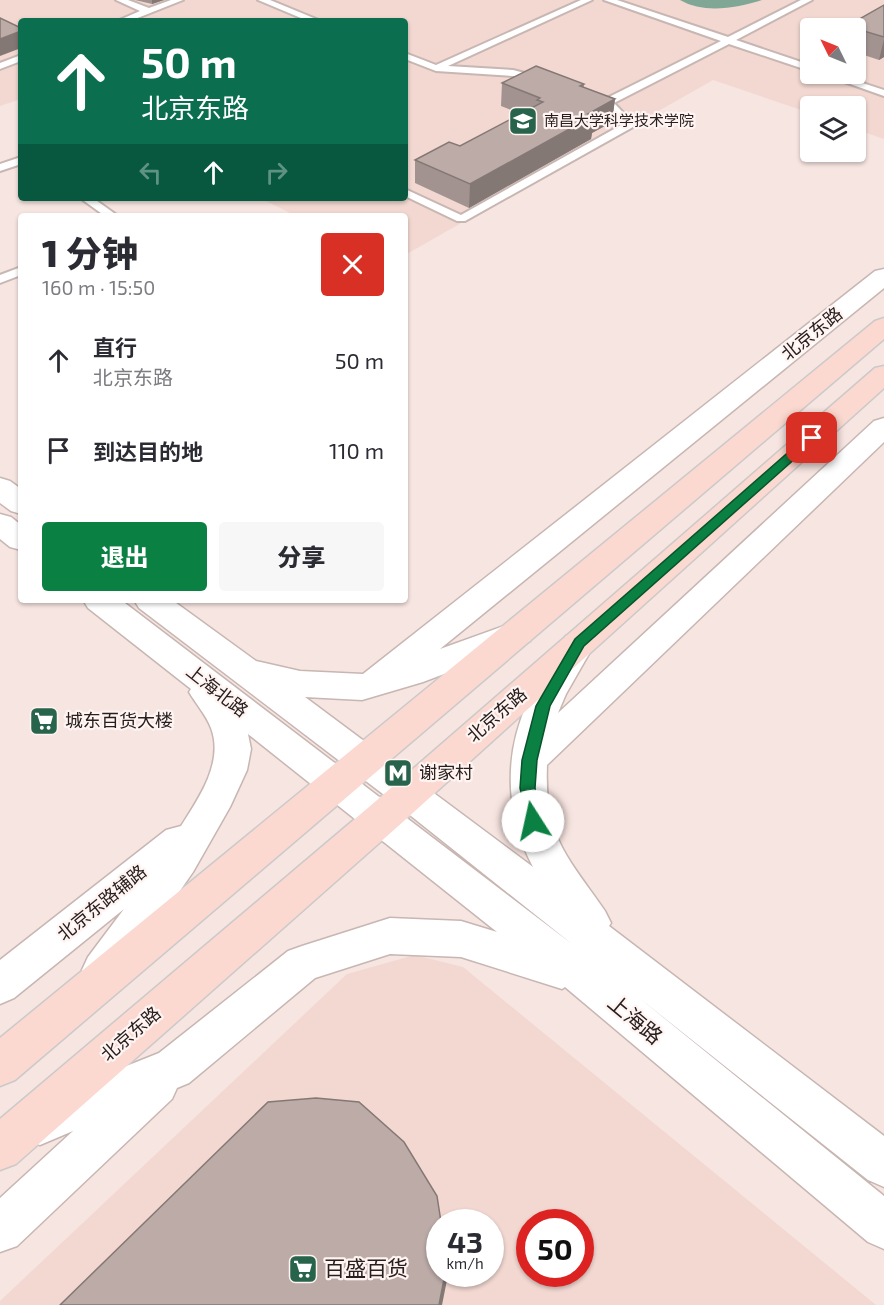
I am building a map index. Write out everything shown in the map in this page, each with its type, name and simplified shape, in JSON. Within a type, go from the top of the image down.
[{"type":"main road","name":"北京东路","points":[[375,683],[884,276]]},
{"type":"main road","points":[[0,1065],[884,326]]},
{"type":"main road","name":"北京东路","points":[[8,1140],[395,806],[884,374]]},
{"type":"main road","points":[[530,760],[884,427]]},
{"type":"main road","points":[[0,488],[18,502]]},
{"type":"main road","points":[[0,524],[18,538]]},
{"type":"main road","name":"上海北路","points":[[103,603],[336,783],[395,806]]},
{"type":"main road","name":"上海北路","points":[[154,603],[366,761],[395,806]]},
{"type":"main road","points":[[243,669],[300,684],[362,687],[411,674],[519,632]]},
{"type":"main road","points":[[579,643],[543,706],[530,760],[527,788],[533,821],[543,852],[594,961]]},
{"type":"main road","points":[[85,993],[204,821],[228,772],[233,750],[226,718],[189,669]]},
{"type":"main road","name":"上海路","points":[[395,806],[594,961],[884,1164]]},
{"type":"main road","name":"北京东路辅路","points":[[0,985],[204,821]]},
{"type":"main road","points":[[0,1229],[174,1068],[302,964],[390,936],[461,939],[594,961]]},
{"type":"main road","name":"上海路","points":[[594,961],[884,1226]]},
{"type":"main road","points":[[8,1140],[174,1068]]},
{"type":"lane","points":[[120,0],[148,11]]},
{"type":"lane","points":[[130,18],[179,0]]},
{"type":"lane","points":[[262,0],[308,18]]},
{"type":"lane","points":[[436,68],[588,0]]},
{"type":"lane","points":[[608,0],[800,65]]},
{"type":"lane","points":[[608,102],[808,0]]},
{"type":"lane","points":[[408,57],[436,68],[513,73],[550,82]]},
{"type":"lane","points":[[0,66],[18,59]]},
{"type":"lane","points":[[857,84],[884,93]]},
{"type":"lane","points":[[408,193],[461,219],[629,125],[608,102],[588,95]]},
{"type":"lane","points":[[0,168],[18,161]]},
{"type":"lane","points":[[90,201],[108,213]]},
{"type":"lane","points":[[0,279],[18,272]]},
{"type":"shaded area","name":"南昌大学科学技术学院","points":[[0,0],[884,0],[884,139],[866,133],[866,96],[800,96],[800,110],[713,80],[408,253],[408,213],[290,213],[266,201],[408,201],[408,18],[18,18],[18,100],[0,106]]},
{"type":"shaded area","points":[[680,0],[762,0],[731,7],[710,8],[699,7]]},
{"type":"shaded area","points":[[415,955],[463,967],[876,1305],[0,1305],[0,1301],[347,974]]},
{"type":"building","points":[[884,5],[884,37],[866,32],[866,18],[861,18]]},
{"type":"building","points":[[0,18],[18,27],[18,32],[0,39]]},
{"type":"building","points":[[536,66],[584,84],[580,86],[615,99],[588,114],[593,116],[470,184],[415,160],[449,142],[460,146],[543,102],[537,100],[540,98],[502,83]]},
{"type":"building","points":[[316,1098],[359,1102],[404,1142],[437,1196],[439,1209],[426,1209],[426,1287],[442,1287],[439,1305],[60,1305],[268,1102]]},
{"type":"place","name":"南昌大学科学技术学院","points":[[523,121]]},
{"type":"place","name":"城东百货大楼","points":[[44,721]]},
{"type":"place","name":"谢家村","points":[[398,773]]},
{"type":"place","name":"百盛百货","points":[[303,1269]]},
{"type":"route","points":[[533,821],[527,788],[530,760],[543,706],[579,643],[812,438]]}]
